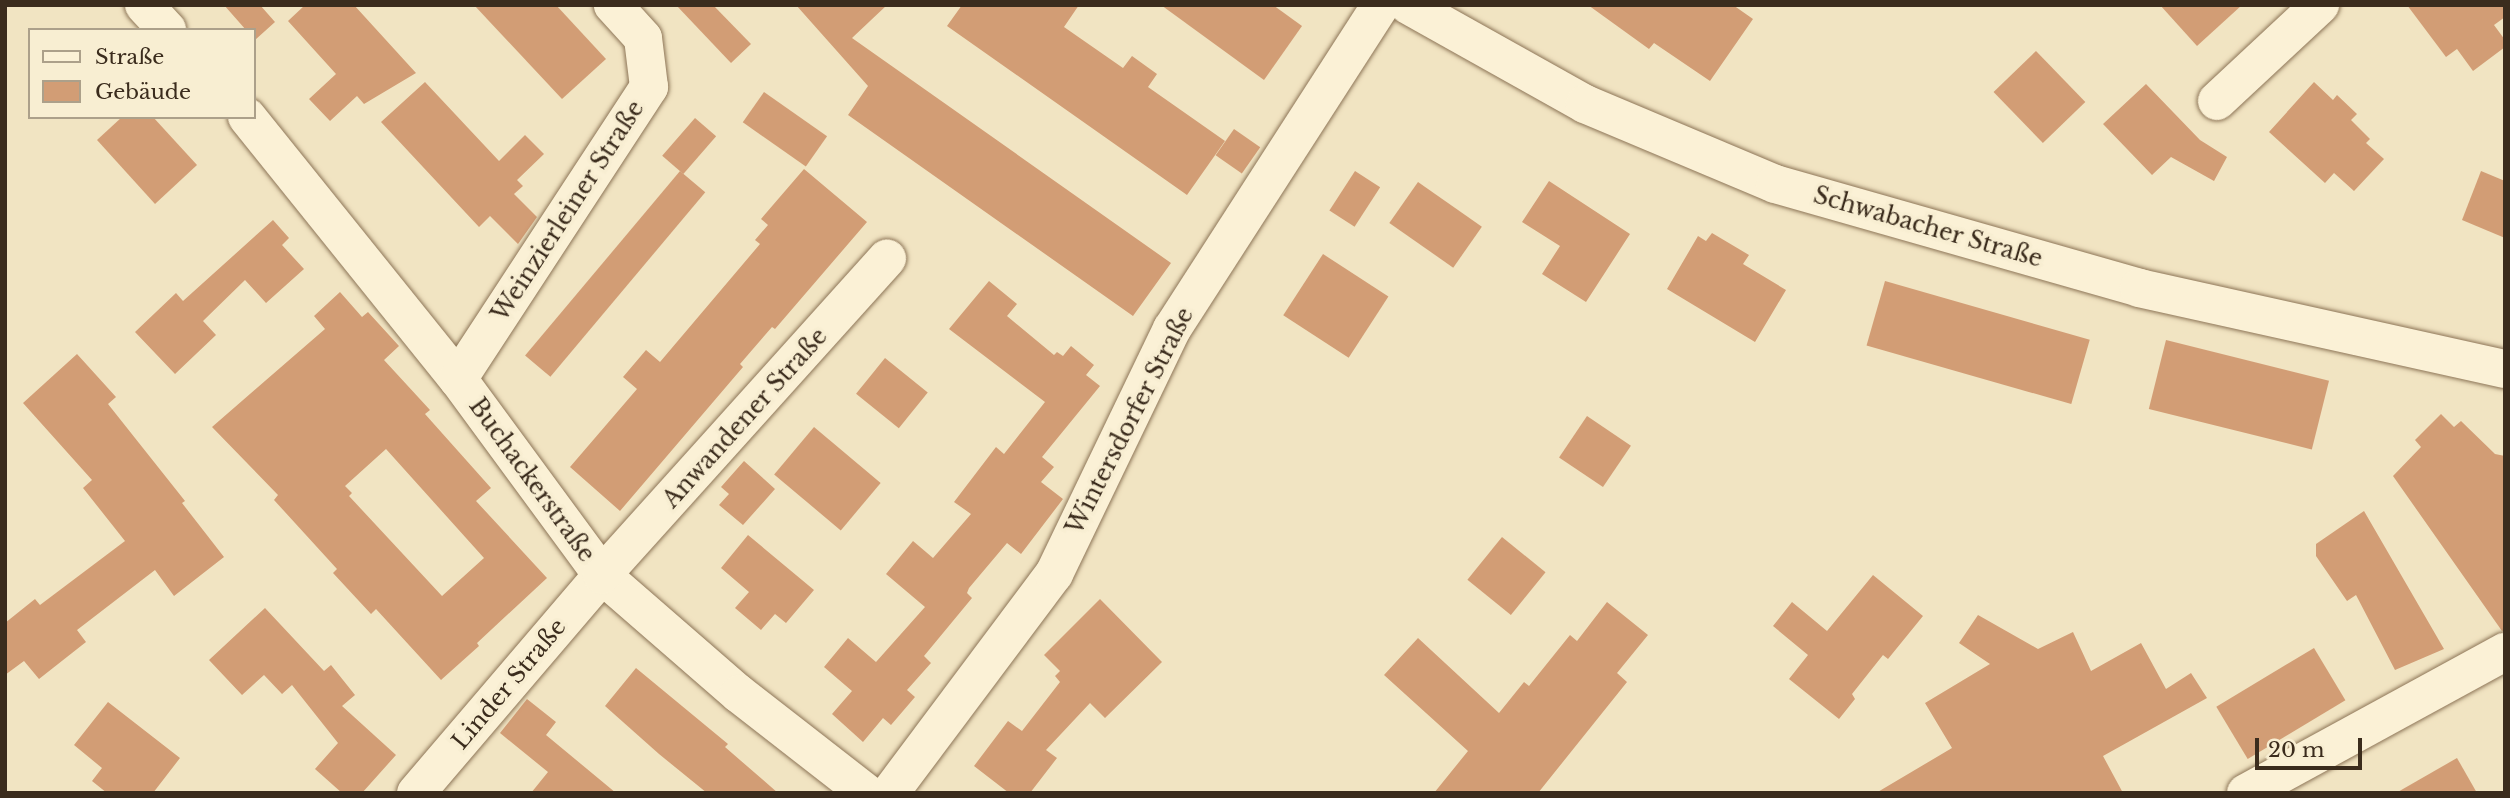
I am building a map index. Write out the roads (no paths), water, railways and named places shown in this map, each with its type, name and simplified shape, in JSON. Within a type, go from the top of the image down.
[{"type":"street","points":[[144,5],[165,28]]},
{"type":"street","name":"Weinzierleiner Straße","points":[[458,379],[649,87],[643,38],[613,5]]},
{"type":"street","name":"Wintersdorfer Straße","points":[[890,793],[1054,574],[1172,329],[1381,5]]},
{"type":"street","name":"Schwabacher Straße","points":[[1408,5],[1585,104],[1775,184],[2138,288],[2496,364]]},
{"type":"street","points":[[2217,101],[2320,5]]},
{"type":"street","name":"Buchackerstraße","points":[[249,119],[458,379],[602,575],[739,694],[866,793]]},
{"type":"street","name":"Anwandener Straße","points":[[602,575],[887,259]]},
{"type":"street","name":"Linder Straße","points":[[416,793],[602,575]]},
{"type":"street","points":[[2246,793],[2505,652]]}]
